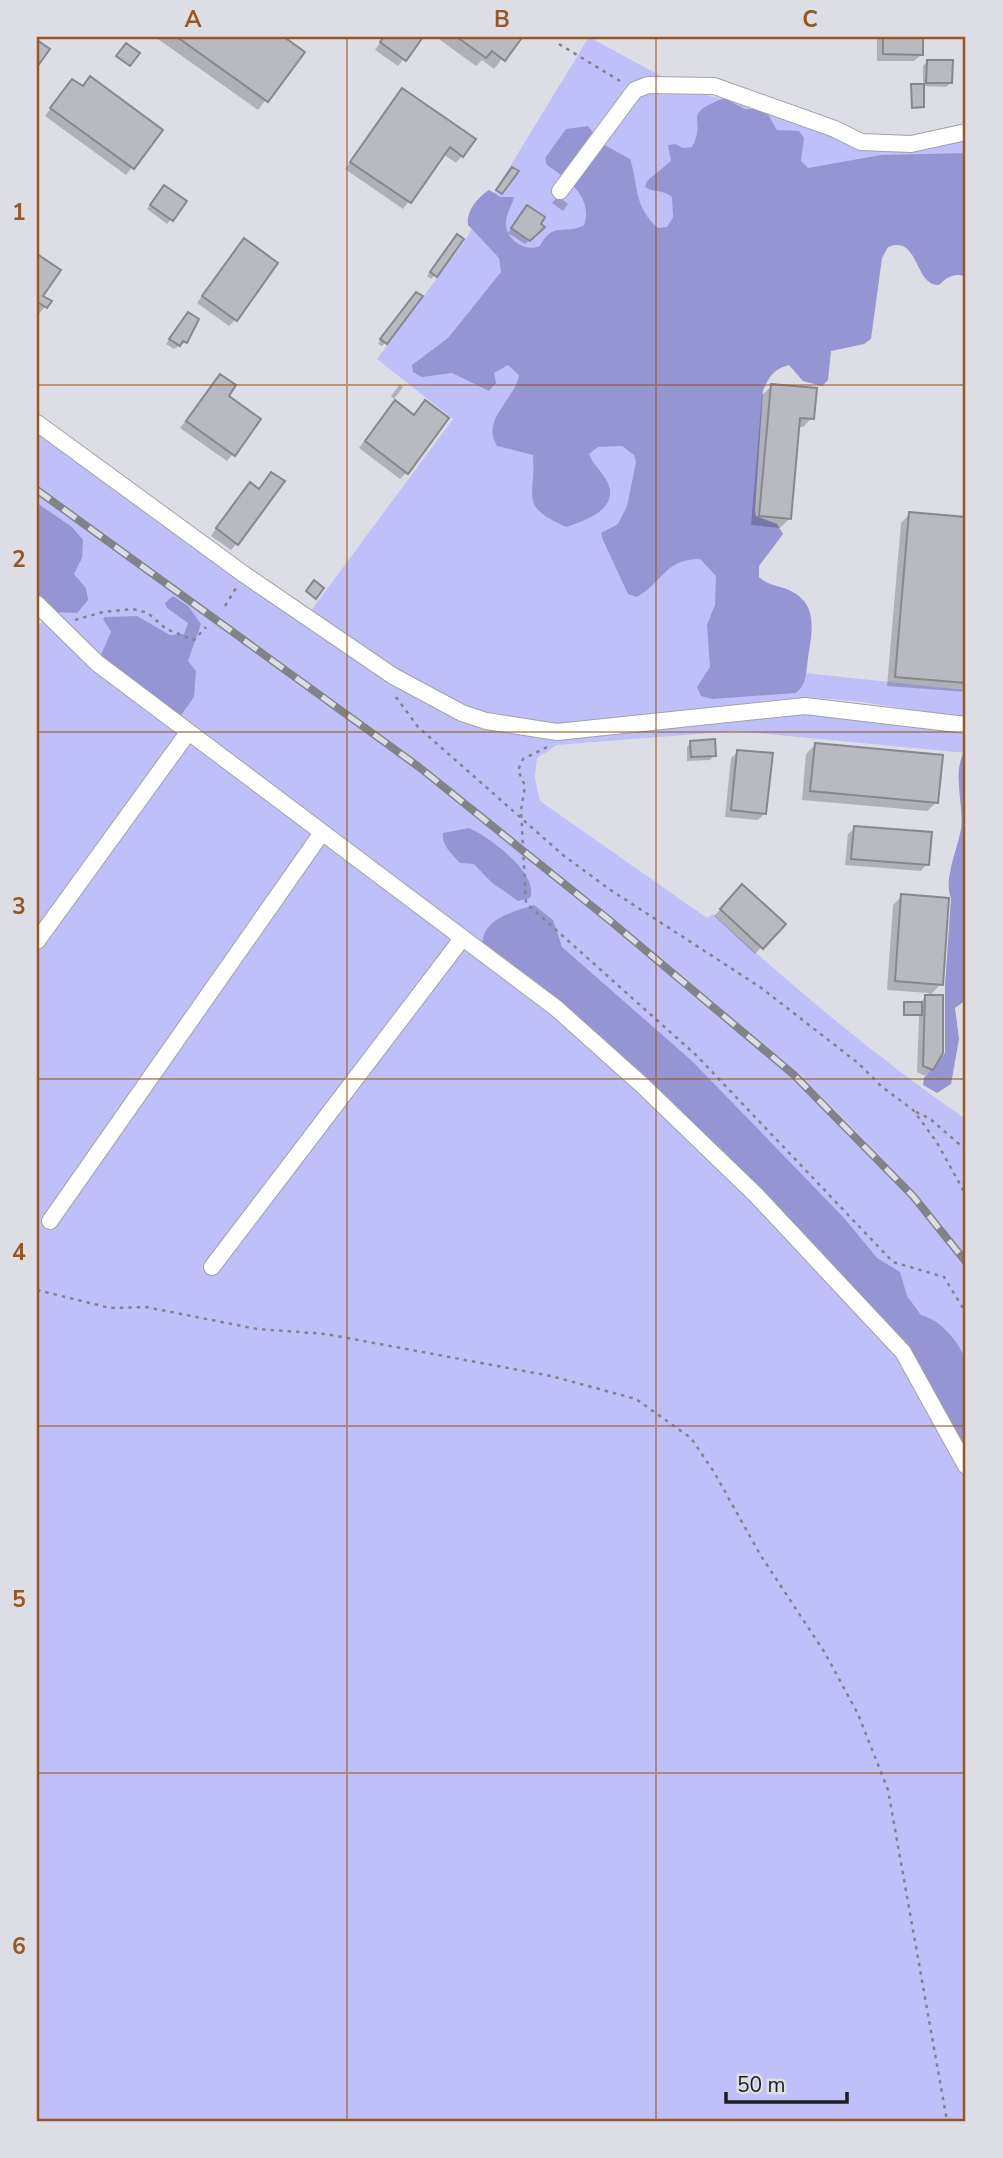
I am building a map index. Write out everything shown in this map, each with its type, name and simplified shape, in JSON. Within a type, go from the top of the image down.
[{"type":"street","points":[[560,191],[635,90],[648,85],[714,86],[745,95],[861,142],[911,144],[966,132]]},
{"type":"street","points":[[37,423],[245,575],[393,677],[462,713],[486,720],[556,732],[797,706],[966,725]]},
{"type":"street","points":[[38,608],[66,631],[97,663],[187,734],[556,1008],[756,1195],[902,1352],[966,1466]]},
{"type":"street","points":[[37,941],[187,734]]},
{"type":"street","points":[[50,1221],[321,834]]},
{"type":"street","points":[[212,1268],[461,940]]},
{"type":"path","points":[[559,44],[635,90]]},
{"type":"path","points":[[225,606],[245,575]]},
{"type":"path","points":[[66,631],[78,617],[133,609],[148,613],[166,629],[194,640],[206,627]]},
{"type":"path","points":[[393,677],[399,704],[418,727],[521,818],[609,889],[760,987],[858,1063],[881,1086],[913,1110],[929,1118],[966,1150]]},
{"type":"path","points":[[556,732],[550,745],[528,755],[519,764],[518,770],[525,786],[521,818],[524,831],[526,902],[697,1056],[893,1262],[944,1278],[966,1313]]},
{"type":"path","points":[[913,1110],[936,1141],[966,1195]]},
{"type":"path","points":[[37,1290],[110,1308],[146,1307],[257,1329],[326,1334],[551,1376],[636,1399],[691,1438],[714,1472],[761,1556],[825,1653],[858,1714],[888,1790],[947,2121]]},
{"type":"shaded area","points":[[589,37],[683,88],[859,139],[966,134],[966,231],[762,227],[718,664],[966,690],[966,718],[855,701],[810,698],[751,703],[638,719],[562,724],[525,721],[488,715],[442,698],[395,671],[310,612],[453,419],[377,359],[464,242]]},
{"type":"shaded area","points":[[724,98],[745,109],[765,109],[777,130],[799,131],[804,138],[801,161],[808,168],[881,155],[966,153],[966,277],[955,275],[939,285],[931,283],[906,248],[898,245],[888,247],[882,258],[871,339],[864,344],[831,351],[828,380],[822,386],[803,381],[789,365],[776,371],[767,381],[763,391],[755,511],[756,516],[777,524],[783,534],[759,566],[759,577],[799,596],[809,611],[812,628],[806,673],[802,686],[796,693],[712,699],[701,696],[697,687],[710,667],[707,625],[715,605],[716,576],[700,559],[688,560],[672,567],[637,597],[628,594],[603,540],[601,533],[618,524],[627,506],[636,462],[634,455],[622,446],[598,447],[589,454],[608,483],[609,500],[598,513],[566,527],[541,513],[535,506],[532,491],[533,455],[497,446],[493,436],[496,418],[519,375],[508,365],[494,373],[496,383],[489,391],[452,373],[422,377],[413,372],[412,365],[448,338],[501,272],[499,258],[468,225],[471,210],[485,193],[489,190],[500,197],[514,197],[507,218],[507,231],[518,244],[529,248],[540,246],[550,233],[584,225],[586,215],[582,197],[570,182],[547,165],[545,158],[566,129],[588,126],[601,143],[630,159],[644,212],[658,228],[667,227],[673,217],[672,197],[645,187],[647,181],[671,161],[668,145],[692,147],[696,137],[698,114],[710,104]]},
{"type":"shaded area","points":[[37,431],[385,678],[530,733],[784,713],[966,730],[966,753],[735,731],[557,745],[537,758],[535,778],[540,801],[707,918],[713,914],[836,1021],[900,1072],[966,1119],[966,1256],[916,1194],[838,1113],[795,1071],[706,996],[422,764],[37,485]]},
{"type":"shaded area","points":[[37,494],[417,769],[605,921],[790,1076],[911,1197],[966,1268],[966,2121],[37,2121],[37,625],[61,614],[37,591]]},
{"type":"shaded area","points":[[37,503],[72,527],[83,540],[82,558],[74,574],[86,588],[88,600],[77,613],[49,612],[37,601]]},
{"type":"shaded area","points":[[173,596],[188,606],[201,624],[188,661],[196,671],[194,697],[179,718],[100,657],[111,632],[103,619],[105,617],[137,616],[170,635],[184,634],[188,623],[167,608],[165,603]]},
{"type":"shaded area","points":[[966,748],[966,1000],[955,1008],[959,1039],[951,1084],[937,1093],[923,1085],[924,1078],[945,1053],[945,986],[951,898],[949,883],[961,829],[959,767]]},
{"type":"shaded area","points":[[469,828],[499,847],[520,867],[531,888],[530,898],[518,901],[491,882],[474,864],[460,863],[451,853],[444,842],[443,833]]},
{"type":"shaded area","points":[[534,905],[553,920],[562,947],[692,1061],[845,1219],[877,1258],[900,1272],[907,1296],[921,1315],[935,1321],[954,1340],[963,1354],[967,1368],[966,1451],[905,1346],[639,1070],[483,948],[486,930],[492,924],[507,914]]},
{"type":"building","points":[[177,37],[284,37],[305,52],[268,102]]},
{"type":"building","points":[[384,37],[423,37],[406,61],[380,42]]},
{"type":"building","points":[[457,37],[521,39],[505,61],[492,51],[486,58]]},
{"type":"building","points":[[883,37],[923,37],[923,55],[883,54]]},
{"type":"building","points":[[37,40],[50,49],[37,67]]},
{"type":"building","points":[[126,43],[140,53],[130,66],[116,56]]},
{"type":"building","points":[[927,60],[953,60],[952,83],[926,83]]},
{"type":"building","points":[[90,76],[163,130],[134,169],[50,108],[72,79],[83,86]]},
{"type":"building","points":[[911,84],[924,84],[924,107],[912,108]]},
{"type":"building","points":[[402,88],[476,139],[463,157],[450,147],[411,203],[350,162]]},
{"type":"building","points":[[512,167],[519,171],[502,194],[496,190]]},
{"type":"building","points":[[164,185],[187,201],[173,221],[150,205]]},
{"type":"building","points":[[527,205],[545,217],[541,224],[545,227],[530,241],[511,228]]},
{"type":"building","points":[[457,234],[464,239],[437,277],[430,272]]},
{"type":"building","points":[[244,238],[278,263],[237,321],[202,296]]},
{"type":"building","points":[[37,254],[61,270],[43,296],[52,301],[47,308],[37,302]]},
{"type":"building","points":[[416,292],[423,296],[387,344],[380,339]]},
{"type":"building","points":[[188,312],[199,319],[187,343],[183,341],[180,346],[169,339]]},
{"type":"building","points":[[220,374],[236,385],[229,396],[261,419],[235,456],[186,421]]},
{"type":"building","points":[[771,384],[817,388],[814,419],[800,418],[791,519],[759,516]]},
{"type":"building","points":[[395,400],[414,415],[425,400],[449,418],[408,474],[365,441]]},
{"type":"building","points":[[271,472],[285,481],[238,545],[216,528],[250,482],[259,489]]},
{"type":"building","points":[[909,512],[966,517],[966,683],[895,677]]},
{"type":"building","points":[[314,580],[324,588],[316,599],[306,591]]},
{"type":"building","points":[[715,739],[716,756],[691,757],[690,741]]},
{"type":"building","points":[[815,743],[943,755],[938,803],[810,791]]},
{"type":"building","points":[[737,750],[773,753],[766,814],[731,810]]},
{"type":"building","points":[[854,826],[932,832],[929,865],[851,859]]},
{"type":"building","points":[[742,884],[786,924],[763,949],[720,909]]},
{"type":"building","points":[[901,894],[949,898],[943,985],[895,981]]},
{"type":"building","points":[[925,995],[943,995],[943,1053],[933,1070],[923,1066]]},
{"type":"building","points":[[904,1002],[922,1002],[922,1015],[904,1015]]},
{"type":"railway","points":[[37,490],[419,767],[608,919],[793,1074],[913,1196],[966,1262]]}]
